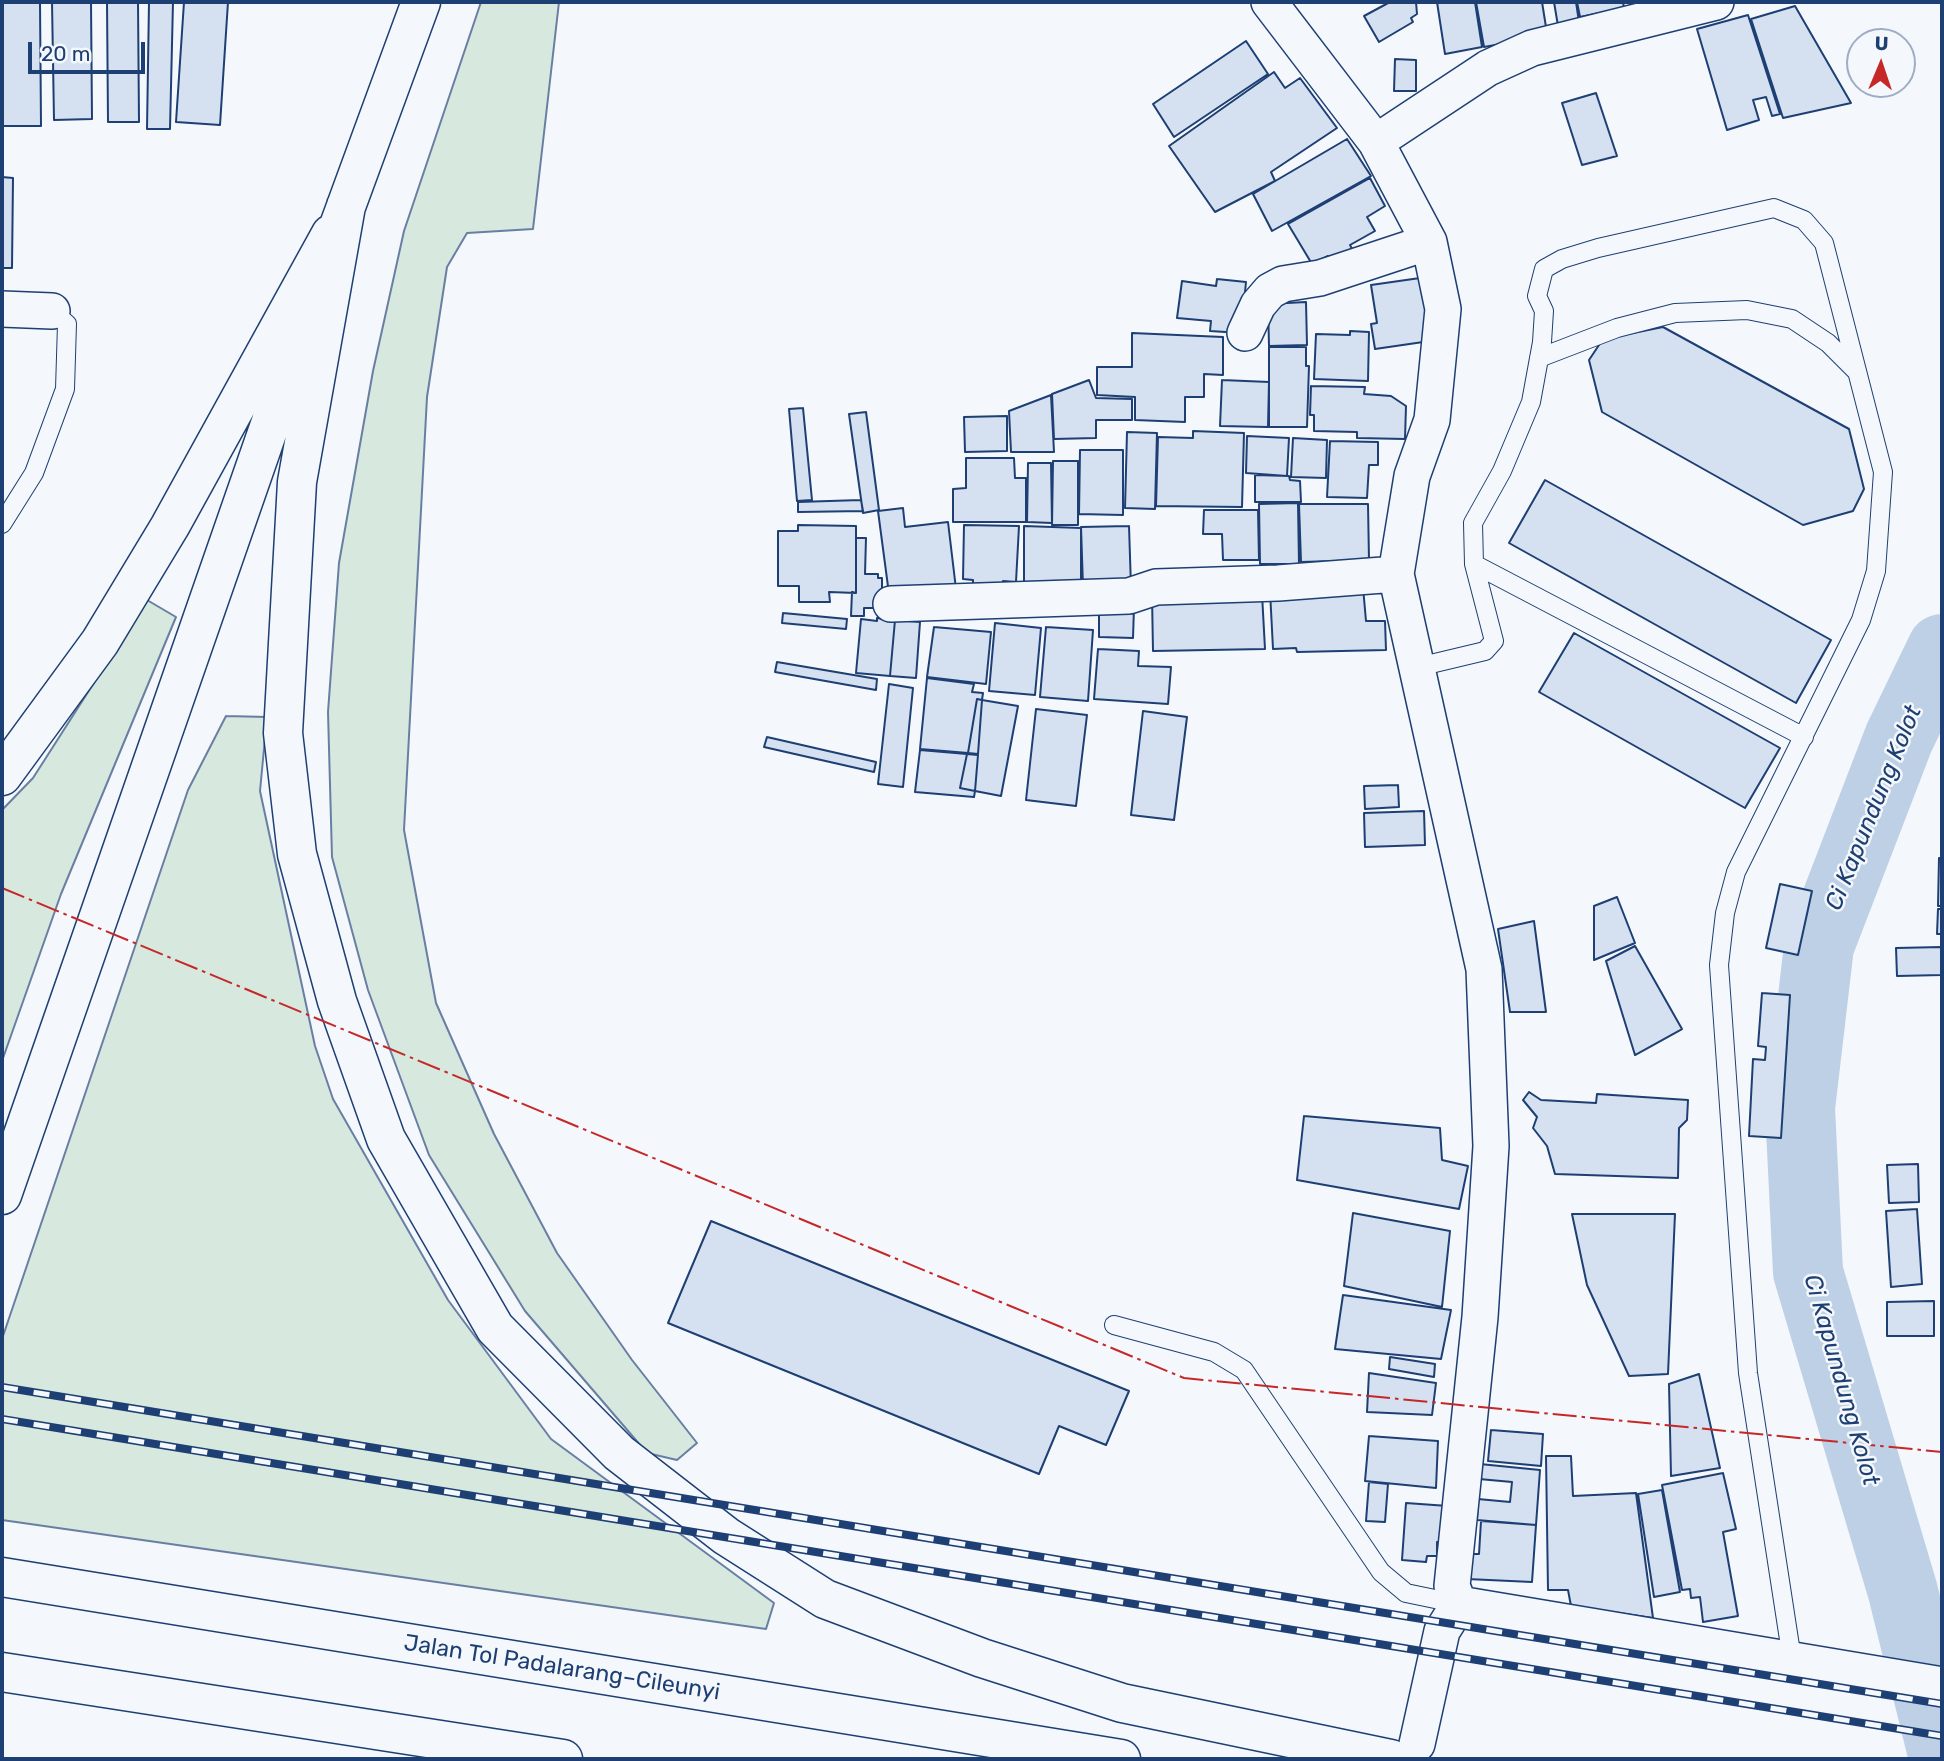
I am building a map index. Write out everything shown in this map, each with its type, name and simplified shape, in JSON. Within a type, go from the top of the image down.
[{"type":"highway","points":[[2,1195],[346,206],[421,2]]},
{"type":"highway","points":[[2,776],[100,642],[170,526],[346,206]]},
{"type":"highway","points":[[346,206],[296,496],[283,733],[298,853],[337,1001],[386,1139],[495,1328],[619,1453],[726,1536],[825,1599],[982,1658],[1122,1703],[1404,1752]]},
{"type":"highway","name":"Jalan Tol Padalarang–Cileunyi","points":[[2,1577],[1121,1759]]},
{"type":"highway","points":[[2,1672],[563,1759]]},
{"type":"street","points":[[1269,2],[1376,142],[1430,242],[1443,309],[1432,420],[1412,476],[1396,574],[1484,969],[1491,1146],[1480,1317],[1452,1586],[1459,1604]]},
{"type":"street","points":[[1376,142],[1488,68],[1532,48],[1716,2]]},
{"type":"street","points":[[1245,333],[1258,305],[1270,291],[1283,284],[1320,278],[1430,242]]},
{"type":"street","points":[[2,309],[52,311]]},
{"type":"street","points":[[891,604],[1129,596],[1156,587],[1278,583],[1396,574]]},
{"type":"street","points":[[1404,1752],[1442,1631],[1459,1604]]},
{"type":"street","points":[[1459,1604],[1942,1685]]},
{"type":"lane","points":[[1418,667],[1491,647],[1494,641],[1474,564],[1473,523],[1502,471],[1531,402],[1544,311],[1537,296],[1544,269],[1562,259],[1598,248],[1774,208],[1804,220],[1824,243],[1883,472],[1876,571],[1861,620],[1736,872],[1725,913],[1719,965],[1748,1373],[1792,1659]]},
{"type":"lane","points":[[1539,358],[1617,328],[1675,313],[1747,310],[1792,319],[1829,343],[1860,375]]},
{"type":"lane","points":[[2,524],[34,473],[65,389],[67,324],[52,311]]},
{"type":"lane","points":[[1474,564],[1804,737]]},
{"type":"lane","points":[[1114,1325],[1214,1352],[1244,1370],[1381,1572],[1406,1592],[1459,1604]]},
{"type":"shaded area","points":[[481,2],[559,2],[533,229],[467,233],[447,267],[427,397],[404,830],[436,1003],[494,1134],[557,1253],[632,1360],[697,1443],[677,1460],[647,1453],[525,1311],[429,1155],[368,990],[332,857],[328,712],[339,563],[373,371],[404,231]]},
{"type":"shaded area","points":[[147,600],[176,617],[61,894],[2,1061],[2,810],[33,778]]},
{"type":"shaded area","points":[[226,716],[267,717],[260,791],[315,1046],[333,1099],[448,1300],[551,1439],[774,1603],[766,1629],[2,1520],[2,1339],[188,790]]},
{"type":"building","points":[[2,2],[40,2],[41,126],[2,126]]},
{"type":"building","points":[[52,2],[91,2],[92,119],[54,120]]},
{"type":"building","points":[[107,2],[138,2],[139,122],[108,122]]},
{"type":"building","points":[[149,2],[173,2],[170,129],[147,129]]},
{"type":"building","points":[[184,2],[228,2],[220,125],[176,122]]},
{"type":"building","points":[[1390,2],[1416,2],[1417,14],[1411,18],[1413,22],[1379,42],[1364,16]]},
{"type":"building","points":[[1437,2],[1475,2],[1482,47],[1445,54]]},
{"type":"building","points":[[1476,2],[1542,2],[1546,27],[1533,30],[1534,38],[1484,47]]},
{"type":"building","points":[[1554,2],[1576,2],[1579,22],[1558,26]]},
{"type":"building","points":[[1577,2],[1623,2],[1624,8],[1580,17]]},
{"type":"building","points":[[1795,6],[1851,103],[1783,118],[1751,19]]},
{"type":"building","points":[[1748,15],[1780,114],[1772,116],[1766,97],[1753,100],[1759,120],[1727,130],[1697,29]]},
{"type":"building","points":[[1246,41],[1268,74],[1174,137],[1153,104]]},
{"type":"building","points":[[1395,59],[1416,60],[1416,91],[1394,91]]},
{"type":"building","points":[[1274,72],[1285,88],[1300,78],[1337,128],[1271,172],[1275,181],[1215,212],[1169,146]]},
{"type":"building","points":[[1596,93],[1617,156],[1582,165],[1562,103]]},
{"type":"building","points":[[1347,139],[1371,176],[1272,231],[1253,194]]},
{"type":"building","points":[[2,177],[13,178],[12,268],[2,268]]},
{"type":"building","points":[[1370,178],[1385,206],[1367,217],[1375,231],[1350,245],[1355,254],[1333,265],[1328,256],[1312,264],[1288,224]]},
{"type":"building","points":[[1427,277],[1437,340],[1375,349],[1371,324],[1377,323],[1371,285]]},
{"type":"building","points":[[1217,279],[1246,282],[1241,333],[1210,331],[1211,321],[1177,318],[1182,281],[1216,286]]},
{"type":"building","points":[[1306,302],[1307,345],[1269,346],[1268,304]]},
{"type":"building","points":[[1663,327],[1849,429],[1864,489],[1853,511],[1803,525],[1602,412],[1589,360],[1603,339]]},
{"type":"building","points":[[1350,331],[1369,332],[1368,381],[1314,379],[1316,334],[1350,335]]},
{"type":"building","points":[[1132,333],[1223,337],[1223,375],[1204,374],[1204,397],[1185,397],[1185,422],[1135,420],[1135,397],[1097,395],[1097,367],[1132,367]]},
{"type":"building","points":[[1269,347],[1306,347],[1306,366],[1309,366],[1307,427],[1269,427]]},
{"type":"building","points":[[1089,380],[1096,398],[1132,399],[1132,420],[1096,420],[1096,438],[1054,439],[1052,394]]},
{"type":"building","points":[[1222,380],[1269,382],[1268,427],[1220,426]]},
{"type":"building","points":[[1311,386],[1365,387],[1364,394],[1391,396],[1406,406],[1405,439],[1357,438],[1357,432],[1314,431],[1314,415],[1310,415]]},
{"type":"building","points":[[1051,395],[1054,452],[1011,452],[1009,411]]},
{"type":"building","points":[[803,408],[812,500],[797,501],[789,409]]},
{"type":"building","points":[[866,412],[879,510],[863,513],[849,414]]},
{"type":"building","points":[[1007,416],[1007,451],[965,452],[964,417]]},
{"type":"building","points":[[1193,431],[1244,433],[1242,507],[1156,506],[1158,437],[1193,438]]},
{"type":"building","points":[[1127,432],[1157,433],[1155,509],[1125,508]]},
{"type":"building","points":[[1247,436],[1289,438],[1287,476],[1246,473]]},
{"type":"building","points":[[1293,438],[1327,440],[1326,478],[1291,477]]},
{"type":"building","points":[[1330,441],[1378,442],[1378,465],[1369,465],[1367,498],[1327,497]]},
{"type":"building","points":[[1080,450],[1123,450],[1123,515],[1079,514]]},
{"type":"building","points":[[966,458],[1014,458],[1015,478],[1026,478],[1026,522],[953,522],[953,489],[966,488]]},
{"type":"building","points":[[1053,461],[1078,461],[1078,525],[1052,525]]},
{"type":"building","points":[[1028,463],[1051,463],[1052,523],[1027,522]]},
{"type":"building","points":[[1255,475],[1289,476],[1290,480],[1300,481],[1301,502],[1255,502]]},
{"type":"building","points":[[1545,480],[1831,640],[1796,703],[1509,543]]},
{"type":"building","points":[[861,500],[863,511],[798,512],[798,502]]},
{"type":"building","points":[[1298,503],[1299,564],[1260,564],[1259,504]]},
{"type":"building","points":[[1299,504],[1368,504],[1369,560],[1301,562]]},
{"type":"building","points":[[903,508],[905,527],[948,522],[956,589],[889,594],[878,511]]},
{"type":"building","points":[[1204,510],[1258,510],[1259,560],[1223,560],[1222,534],[1203,534]]},
{"type":"building","points":[[798,525],[856,526],[856,593],[829,592],[830,602],[799,602],[799,586],[778,586],[778,531],[798,531]]},
{"type":"building","points":[[964,525],[1019,526],[1016,582],[1003,581],[1002,590],[973,589],[973,580],[963,579]]},
{"type":"building","points":[[1024,526],[1081,528],[1081,588],[1024,589]]},
{"type":"building","points":[[1129,526],[1131,587],[1083,587],[1081,527]]},
{"type":"building","points":[[856,538],[866,538],[865,574],[878,574],[878,578],[882,578],[882,608],[864,608],[864,616],[851,616],[852,592],[856,593]]},
{"type":"building","points":[[1363,587],[1366,621],[1385,621],[1386,650],[1297,652],[1296,648],[1273,649],[1270,591]]},
{"type":"building","points":[[1262,594],[1265,649],[1153,651],[1152,596]]},
{"type":"building","points":[[1099,606],[1134,607],[1133,638],[1099,637]]},
{"type":"building","points":[[783,613],[847,619],[846,629],[782,623]]},
{"type":"building","points":[[877,618],[895,620],[890,676],[856,673],[861,619],[877,621]]},
{"type":"building","points":[[895,620],[920,622],[916,678],[890,676]]},
{"type":"building","points":[[995,623],[1041,628],[1035,695],[989,691]]},
{"type":"building","points":[[934,627],[991,632],[986,684],[927,677]]},
{"type":"building","points":[[1046,627],[1093,630],[1088,701],[1040,697]]},
{"type":"building","points":[[1574,633],[1780,748],[1745,808],[1539,692]]},
{"type":"building","points":[[1098,649],[1139,651],[1138,666],[1171,667],[1168,704],[1094,699]]},
{"type":"building","points":[[777,662],[877,679],[876,690],[775,672]]},
{"type":"building","points":[[927,678],[974,684],[972,692],[983,693],[982,700],[977,699],[968,753],[920,749]]},
{"type":"building","points":[[889,684],[913,688],[903,787],[878,784]]},
{"type":"building","points":[[977,699],[982,700],[978,754],[968,753]]},
{"type":"building","points":[[982,700],[1018,706],[1001,796],[975,791],[978,755],[967,754],[978,754]]},
{"type":"building","points":[[1036,709],[1087,715],[1076,806],[1026,800]]},
{"type":"building","points":[[1143,711],[1187,717],[1174,820],[1131,815]]},
{"type":"building","points":[[767,737],[876,762],[874,772],[764,747]]},
{"type":"building","points":[[920,750],[967,754],[960,788],[975,791],[974,797],[915,792]]},
{"type":"building","points":[[967,754],[978,755],[975,791],[960,788]]},
{"type":"building","points":[[1398,785],[1399,807],[1365,809],[1364,786]]},
{"type":"building","points":[[1424,811],[1425,845],[1365,847],[1364,813]]},
{"type":"building","points":[[1939,858],[1942,858],[1942,906],[1938,906]]},
{"type":"building","points":[[1780,884],[1812,891],[1798,955],[1766,948]]},
{"type":"building","points":[[1617,897],[1635,943],[1594,960],[1594,906]]},
{"type":"building","points":[[1938,909],[1942,909],[1942,934],[1937,934]]},
{"type":"building","points":[[1534,921],[1546,1012],[1510,1012],[1498,929]]},
{"type":"building","points":[[1635,946],[1682,1029],[1635,1055],[1606,961]]},
{"type":"building","points":[[1942,947],[1942,975],[1897,976],[1896,948]]},
{"type":"building","points":[[1762,993],[1790,995],[1781,1138],[1749,1136],[1753,1059],[1765,1060],[1766,1047],[1758,1046]]},
{"type":"building","points":[[1529,1092],[1541,1100],[1596,1103],[1597,1094],[1688,1100],[1687,1120],[1679,1128],[1678,1178],[1555,1174],[1547,1146],[1533,1128],[1537,1117],[1523,1100]]},
{"type":"building","points":[[1304,1116],[1440,1128],[1442,1160],[1468,1166],[1459,1209],[1297,1180]]},
{"type":"building","points":[[1918,1164],[1919,1202],[1889,1203],[1887,1165]]},
{"type":"building","points":[[1917,1209],[1922,1284],[1891,1287],[1886,1211]]},
{"type":"building","points":[[1353,1213],[1450,1231],[1442,1307],[1344,1286]]},
{"type":"building","points":[[1572,1214],[1675,1214],[1668,1374],[1629,1376],[1587,1285]]},
{"type":"building","points":[[711,1221],[1129,1391],[1106,1445],[1059,1426],[1039,1474],[668,1323]]},
{"type":"building","points":[[1343,1295],[1451,1310],[1441,1359],[1335,1349]]},
{"type":"building","points":[[1934,1301],[1934,1336],[1887,1336],[1887,1302]]},
{"type":"building","points":[[1390,1357],[1435,1364],[1434,1377],[1389,1369]]},
{"type":"building","points":[[1369,1373],[1436,1383],[1432,1415],[1367,1412]]},
{"type":"building","points":[[1699,1374],[1720,1468],[1671,1476],[1669,1384]]},
{"type":"building","points":[[1491,1430],[1543,1434],[1541,1466],[1488,1461]]},
{"type":"building","points":[[1369,1436],[1438,1441],[1436,1488],[1365,1481]]},
{"type":"building","points":[[1546,1456],[1571,1456],[1573,1496],[1636,1493],[1653,1618],[1571,1606],[1568,1590],[1548,1590]]},
{"type":"building","points":[[1480,1464],[1540,1470],[1536,1525],[1477,1520],[1478,1499],[1510,1502],[1512,1482],[1479,1479]]},
{"type":"building","points":[[1723,1473],[1736,1529],[1723,1532],[1738,1616],[1703,1622],[1700,1597],[1691,1598],[1690,1589],[1682,1590],[1662,1485]]},
{"type":"building","points":[[1369,1482],[1388,1484],[1385,1522],[1366,1521]]},
{"type":"building","points":[[1662,1490],[1680,1592],[1654,1597],[1638,1494]]},
{"type":"building","points":[[1406,1503],[1448,1506],[1446,1543],[1437,1542],[1437,1556],[1427,1556],[1426,1562],[1402,1560]]},
{"type":"building","points":[[1481,1521],[1536,1525],[1532,1582],[1467,1579],[1468,1554],[1479,1554]]},
{"type":"waterway","name":"Ci Kapundung Kolot","points":[[1942,649],[1899,738],[1819,946],[1800,1108],[1808,1272],[1903,1592],[1942,1750]]},
{"type":"railway","points":[[2,1387],[1942,1704]]},
{"type":"railway","points":[[2,1419],[1942,1736]]},
{"type":"power","points":[[2,888],[1184,1378],[1942,1452]]}]
